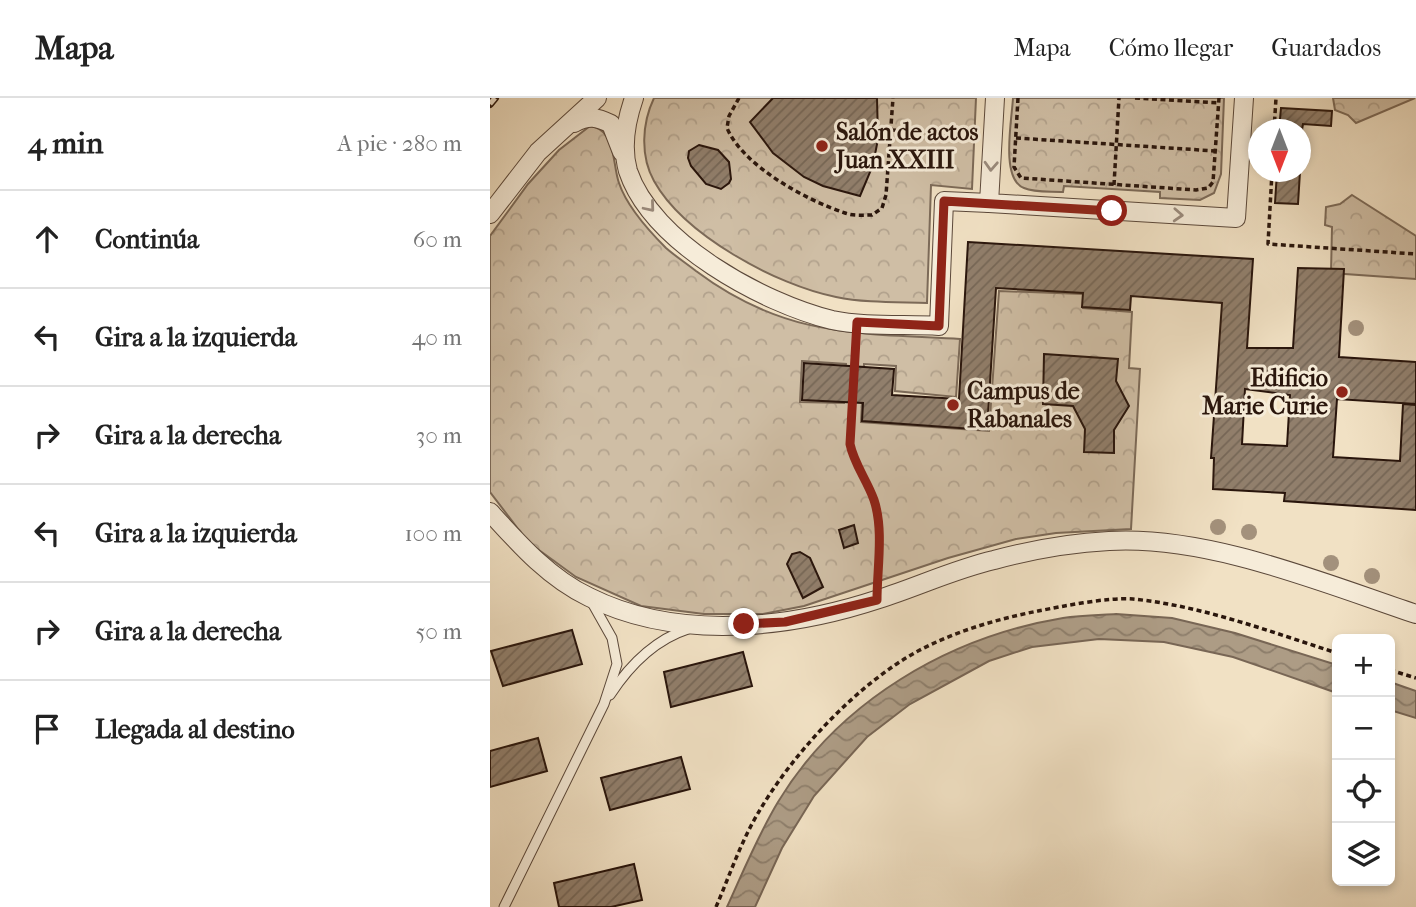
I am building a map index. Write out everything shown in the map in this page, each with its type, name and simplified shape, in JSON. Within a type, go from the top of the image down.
[{"type":"street","points":[[490,214],[538,152],[597,98]]},
{"type":"street","points":[[628,169],[624,144],[634,98]]},
{"type":"street","points":[[989,203],[995,98]]},
{"type":"street","points":[[562,131],[582,119],[596,117],[611,124],[635,187],[645,202],[672,234],[747,287],[790,307],[835,320],[939,326],[944,201],[1236,218],[1244,98]]},
{"type":"street","points":[[490,512],[522,549],[565,583],[589,597],[635,616],[703,624],[785,622],[877,600],[992,560],[1067,545],[1112,541],[1189,547],[1247,561],[1416,614]]},
{"type":"lane","points":[[504,907],[604,704],[617,664],[612,638],[589,597]]},
{"type":"lane","points":[[604,704],[636,662],[668,636],[703,624]]},
{"type":"path","points":[[739,98],[729,116],[727,128],[738,147],[767,173],[814,200],[848,214],[872,215],[882,208],[886,195],[893,98]]},
{"type":"path","points":[[1018,98],[1014,167],[1021,178],[1204,190],[1213,182],[1219,100],[1135,98]]},
{"type":"path","points":[[1114,185],[1119,98]]},
{"type":"path","points":[[1275,119],[1276,98]]},
{"type":"path","points":[[891,130],[974,135]]},
{"type":"path","points":[[1016,138],[1216,151]]},
{"type":"path","points":[[1271,182],[1268,244],[1416,254]]},
{"type":"path","points":[[857,322],[850,444],[853,458],[865,480],[878,515],[877,600]]},
{"type":"path","points":[[716,907],[756,816],[807,744],[873,683],[917,652],[962,630],[1014,615],[1131,599],[1200,611],[1332,651]]},
{"type":"path","points":[[1395,672],[1416,678]]},
{"type":"green space","points":[[654,98],[976,98],[972,189],[931,185],[927,303],[858,300],[812,291],[760,269],[709,238],[668,201],[649,171],[644,140],[647,118]]},
{"type":"green space","points":[[1013,98],[1224,98],[1221,174],[1214,193],[1200,200],[1160,198],[1160,192],[1064,186],[1063,192],[1028,190],[1017,182],[1010,161]]},
{"type":"green space","points":[[1333,98],[1415,98],[1356,123],[1348,115],[1335,110]]},
{"type":"green space","points":[[590,126],[602,131],[612,147],[617,177],[623,192],[652,234],[696,271],[728,293],[760,309],[822,328],[960,339],[956,397],[895,391],[896,366],[864,364],[861,422],[989,431],[999,291],[1083,294],[1083,308],[1132,312],[1129,368],[1140,369],[1131,529],[1056,533],[1016,539],[948,558],[804,606],[763,614],[704,614],[641,606],[576,577],[528,542],[490,492],[490,236],[528,184],[559,150]],"holes":[[[802,361],[846,364],[844,403],[800,402]]]},
{"type":"green space","points":[[1352,195],[1416,236],[1416,279],[1331,273],[1332,227],[1325,225],[1326,207],[1340,204]]},
{"type":"water","points":[[1116,614],[1172,618],[1235,633],[1332,663],[1332,691],[1233,657],[1164,642],[1099,639],[1032,647],[989,661],[910,704],[867,737],[814,796],[782,848],[755,907],[727,907],[757,840],[778,802],[803,766],[832,733],[865,704],[901,679],[939,658],[979,641],[1021,627],[1083,616]]},
{"type":"water","points":[[1395,684],[1416,691],[1416,718],[1395,712]]},
{"type":"building","name":"Salón de actos Juan XXIII","points":[[773,98],[877,98],[878,139],[873,165],[860,196],[823,186],[804,177],[773,153],[750,122]]},
{"type":"building","points":[[1281,108],[1332,111],[1331,126],[1311,125],[1311,119],[1280,119]]},
{"type":"building","points":[[699,145],[718,150],[729,162],[731,179],[721,189],[706,184],[691,166],[689,151]]},
{"type":"building","points":[[1276,182],[1299,182],[1298,204],[1275,203]]},
{"type":"building","points":[[968,242],[1253,259],[1247,348],[1293,348],[1298,268],[1344,269],[1339,357],[1416,362],[1416,404],[1337,399],[1333,457],[1400,461],[1403,404],[1416,405],[1416,510],[1284,501],[1285,493],[1213,489],[1214,458],[1211,458],[1222,303],[1131,296],[1130,310],[1082,307],[1083,293],[996,288],[987,430],[862,421],[863,403],[802,400],[804,363],[894,369],[892,395],[959,399]],"holes":[[[1245,389],[1290,395],[1287,446],[1242,444]]]},
{"type":"building","points":[[1044,354],[1118,359],[1116,381],[1129,406],[1114,430],[1114,453],[1084,452],[1085,429],[1073,406],[1043,404]]},
{"type":"building","points":[[854,525],[858,543],[844,548],[839,530]]},
{"type":"building","points":[[800,552],[810,558],[823,587],[803,598],[787,564],[792,554]]},
{"type":"building","points":[[572,630],[582,664],[503,686],[491,651]]},
{"type":"building","points":[[743,652],[752,686],[671,707],[664,672]]},
{"type":"building","points":[[538,738],[547,771],[490,787],[490,751]]},
{"type":"building","points":[[681,757],[690,789],[610,810],[601,778]]},
{"type":"building","points":[[634,864],[642,900],[611,907],[559,907],[554,883]]},
{"type":"railway","points":[[490,104],[495,98]]},
{"type":"place","name":"Salón de actos Juan XXIII","points":[[822,146]]},
{"type":"place","name":"Edificio Marie Curie","points":[[1342,392]]},
{"type":"place","name":"Campus de Rabanales","points":[[953,405]]},
{"type":"route","points":[[744,624],[785,622],[877,600],[878,515],[874,500],[853,458],[850,444],[857,322],[939,326],[944,201],[1112,211]]}]
